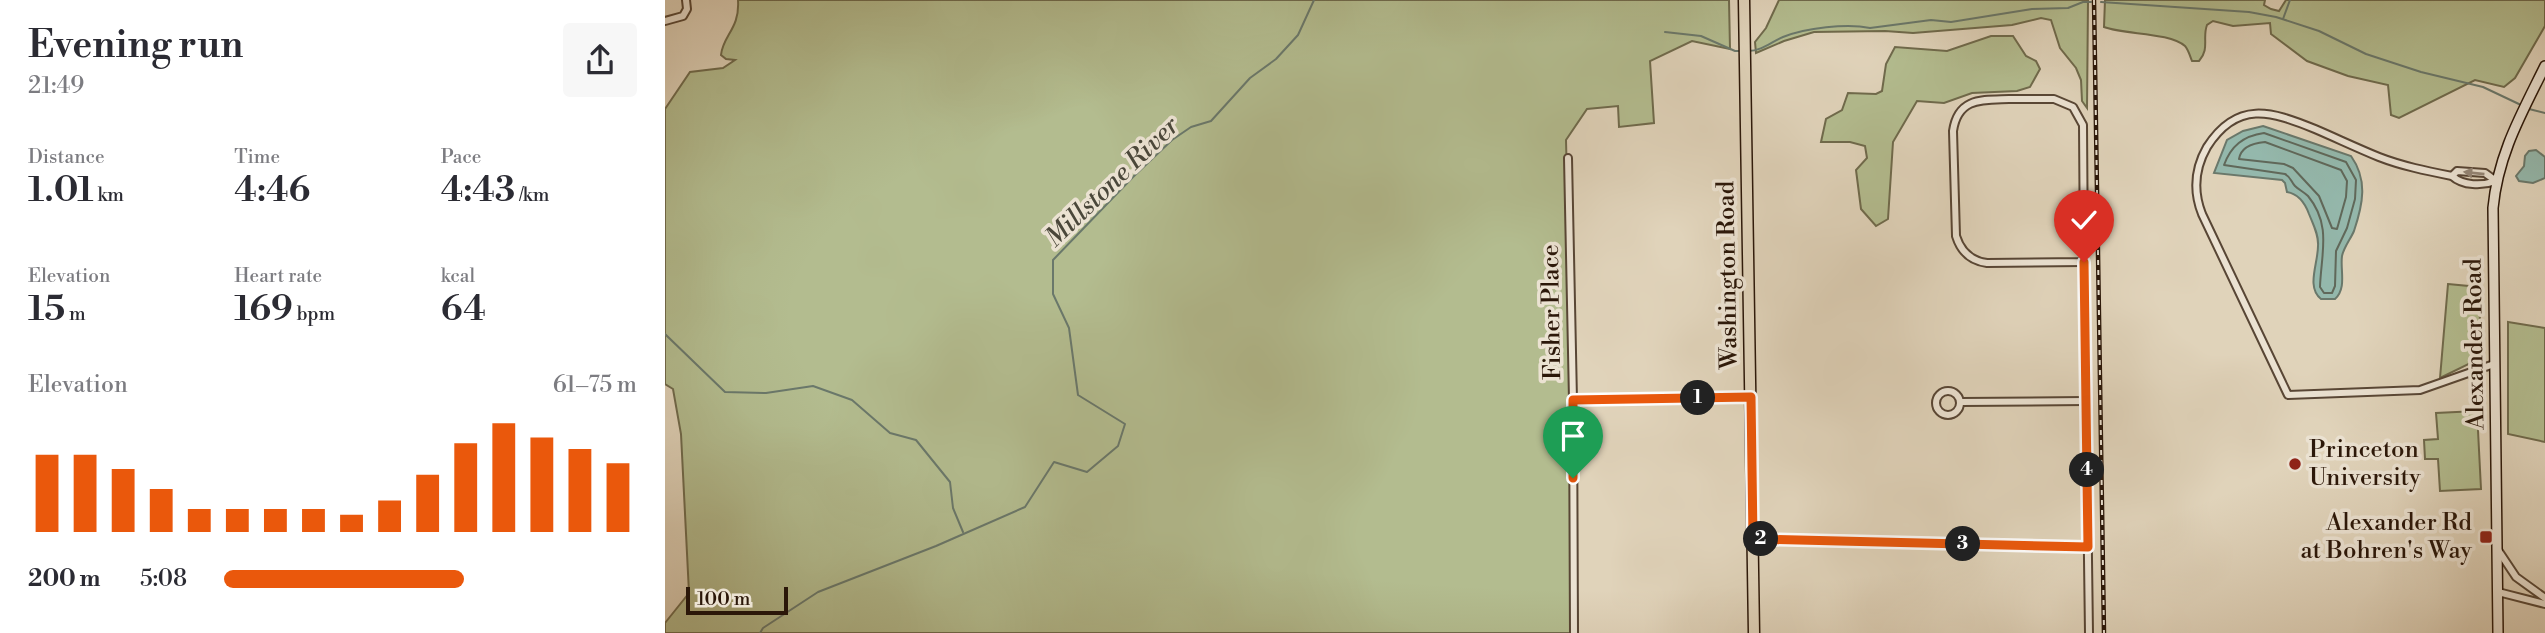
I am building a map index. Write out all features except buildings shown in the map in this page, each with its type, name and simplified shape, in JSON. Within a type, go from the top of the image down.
[{"type":"main road","name":"Washington Road","points":[[1744,0],[1754,633]]},
{"type":"street","points":[[665,21],[684,15],[687,9],[686,0]]},
{"type":"street","name":"Alexander Road","points":[[2498,633],[2493,217],[2501,158],[2545,66]]},
{"type":"street","points":[[2084,262],[1987,263],[1974,260],[1962,250],[1957,236],[1954,131],[1957,116],[1967,105],[1980,100],[2054,99],[2068,103],[2077,112],[2083,125],[2089,633]]},
{"type":"street","points":[[2494,364],[2420,390],[2288,395],[2201,214],[2196,196],[2198,167],[2213,138],[2228,123],[2257,113],[2284,117],[2382,158],[2452,176],[2457,180],[2483,185],[2496,181]]},
{"type":"street","name":"Fisher Place","points":[[1568,158],[1574,633]]},
{"type":"street","points":[[2452,176],[2457,171],[2485,173],[2496,181]]},
{"type":"street","points":[[1948,390],[1957,394],[1961,402],[1957,411],[1948,415],[1939,412],[1935,403],[1939,394],[1948,390]]},
{"type":"street","points":[[1573,400],[1751,397]]},
{"type":"street","points":[[1961,402],[2086,401]]},
{"type":"street","points":[[1753,539],[2088,547]]},
{"type":"street","points":[[2497,550],[2516,578],[2545,598]]},
{"type":"street","points":[[2498,592],[2545,604]]},
{"type":"green space","points":[[738,0],[1729,0],[1730,49],[1692,41],[1650,61],[1654,123],[1619,127],[1618,106],[1587,109],[1566,140],[1578,633],[665,633],[665,623],[689,593],[681,434],[673,389],[665,384],[665,109],[690,72],[723,68],[735,60],[721,55],[734,25]]},
{"type":"green space","points":[[1779,0],[2088,0],[2087,108],[2082,101],[2081,80],[2076,68],[2060,48],[2051,20],[2041,18],[2012,25],[1913,33],[1814,32],[1756,53],[1755,42],[1766,28]]},
{"type":"green space","points":[[2105,0],[2265,0],[2264,5],[2279,11],[2286,0],[2545,0],[2545,26],[2515,78],[2504,87],[2475,80],[2399,118],[2391,115],[2388,85],[2348,76],[2307,61],[2271,34],[2270,23],[2233,26],[2213,21],[2207,25],[2202,57],[2199,61],[2192,61],[2186,47],[2178,41],[2104,27]]},
{"type":"green space","points":[[1991,36],[2013,36],[2026,56],[2036,61],[2040,69],[2030,87],[2017,91],[1972,93],[1944,103],[1917,101],[1893,142],[1888,219],[1876,226],[1861,209],[1856,170],[1867,158],[1865,146],[1850,142],[1821,142],[1826,119],[1842,110],[1848,93],[1876,94],[1882,91],[1886,64],[1895,47],[1947,51]]},
{"type":"green space","points":[[2448,284],[2479,287],[2481,358],[2440,378]]},
{"type":"green space","points":[[2508,322],[2545,328],[2545,442],[2508,434]]},
{"type":"green space","points":[[2477,411],[2481,489],[2440,491],[2438,459],[2425,459],[2424,440],[2438,439],[2436,413]]},
{"type":"water","points":[[2263,126],[2351,156],[2360,174],[2360,211],[2342,256],[2342,284],[2335,299],[2321,299],[2314,288],[2318,238],[2301,200],[2287,192],[2285,183],[2282,180],[2214,173],[2227,140],[2243,131]]},
{"type":"water","points":[[2536,150],[2545,157],[2545,178],[2533,183],[2519,181],[2516,176],[2524,166],[2525,156],[2529,151]]},
{"type":"waterway","name":"Millstone River","points":[[760,633],[763,628],[818,592],[936,546],[1025,507],[1054,462],[1087,472],[1118,446],[1125,424],[1078,395],[1069,328],[1053,294],[1053,260],[1172,140],[1191,127],[1211,121],[1250,78],[1276,59],[1298,35],[1314,0]]},
{"type":"waterway","points":[[2283,19],[2290,0]]},
{"type":"waterway","points":[[1748,51],[1762,48],[1792,34],[1814,29],[1838,26],[1870,28],[1931,20],[1951,22],[2032,9],[2068,8],[2091,2]]},
{"type":"waterway","points":[[2101,2],[2249,12],[2276,17],[2319,31],[2366,54],[2421,72],[2483,87],[2521,105]]},
{"type":"waterway","points":[[1665,32],[1701,36],[1735,51],[1742,51]]},
{"type":"waterway","points":[[2529,109],[2545,113]]},
{"type":"waterway","points":[[665,334],[725,392],[766,393],[813,386],[852,400],[890,433],[916,440],[950,482],[953,508],[963,532]]},
{"type":"railway","points":[[2094,0],[2104,633]]},
{"type":"place","name":"Princeton University","points":[[2295,464]]},
{"type":"place","name":"Alexander Rd at Bohren's Way","points":[[2486,537]]},
{"type":"route","points":[[1573,478],[1573,400],[1751,397],[1753,539],[2088,547],[2084,262]]}]
